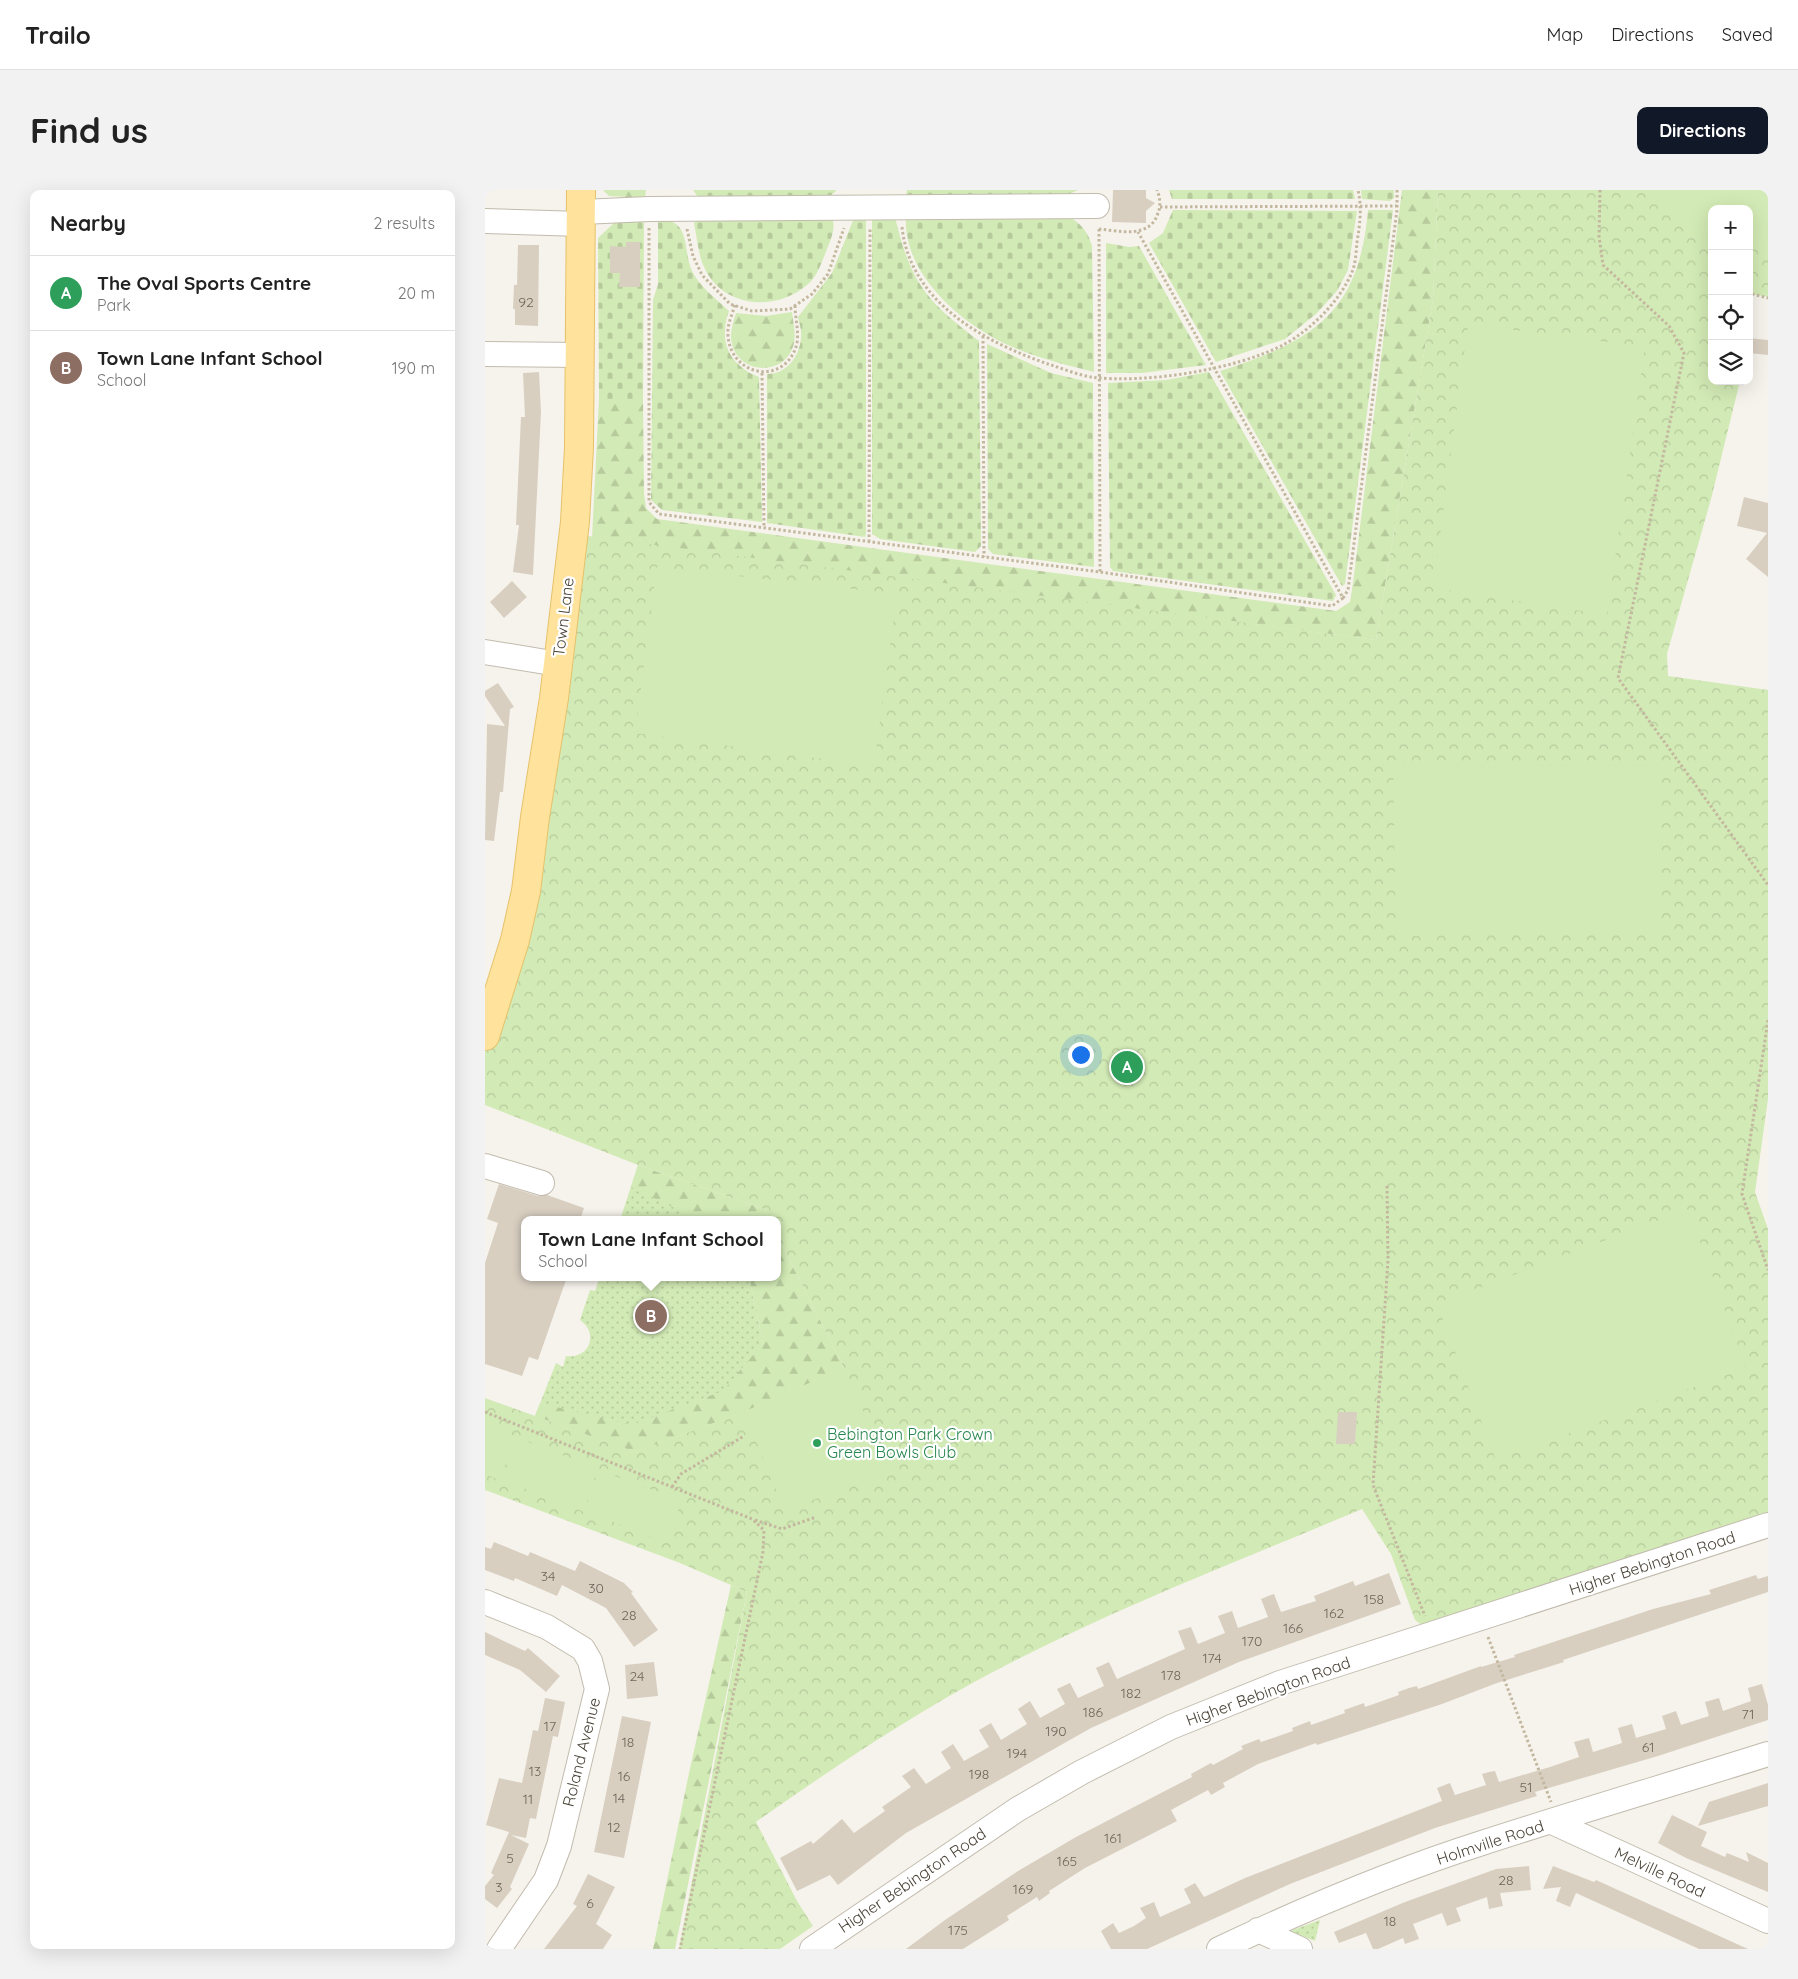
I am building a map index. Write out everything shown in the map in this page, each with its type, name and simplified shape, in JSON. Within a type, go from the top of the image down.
[{"type":"main road","name":"Town Lane","points":[[485,1036],[515,940],[526,891],[558,664],[575,522],[579,447],[581,209]]},
{"type":"street","points":[[485,221],[581,209],[846,206],[1098,217]]},
{"type":"street","points":[[485,354],[580,355]]},
{"type":"street","points":[[485,652],[558,664]]},
{"type":"street","points":[[485,1166],[542,1183]]},
{"type":"street","name":"Higher Bebington Road","points":[[811,1949],[1018,1809],[1083,1772],[1171,1727],[1280,1684],[1768,1525]]},
{"type":"street","name":"Roland Avenue","points":[[485,1602],[547,1627],[583,1649],[590,1661],[597,1688],[559,1846],[546,1880],[502,1948]]},
{"type":"street","name":"Holmville Road","points":[[1219,1949],[1258,1930],[1481,1843],[1768,1754]]},
{"type":"street","name":"Melville Road","points":[[1555,1821],[1768,1922]]},
{"type":"street","points":[[1258,1930],[1300,1949]]},
{"type":"path","points":[[1157,190],[1160,207],[1157,219],[1147,228],[1138,232],[1343,598]]},
{"type":"path","points":[[902,207],[903,238],[917,273],[939,302],[955,317],[983,336],[1019,354],[1089,377],[1147,378],[1181,374],[1214,367],[1283,345],[1320,316],[1339,296],[1353,270],[1362,206],[1357,190]]},
{"type":"path","points":[[649,209],[649,502],[659,514],[1099,572],[1332,606],[1343,598],[1348,590],[1397,206],[1397,190]]},
{"type":"path","points":[[1600,190],[1599,236],[1603,265],[1669,326],[1684,353],[1618,678],[1768,885]]},
{"type":"path","points":[[683,209],[693,256],[702,275],[730,304],[752,311],[790,309],[812,294],[828,274],[844,230],[846,206]]},
{"type":"path","points":[[1160,207],[1397,206]]},
{"type":"path","points":[[869,542],[870,208]]},
{"type":"path","points":[[1098,217],[1099,572]]},
{"type":"path","points":[[1753,294],[1768,298]]},
{"type":"path","points":[[735,306],[727,333],[733,354],[750,370],[762,373],[773,371],[783,365],[796,347],[798,336],[795,305]]},
{"type":"path","points":[[983,336],[984,557]]},
{"type":"path","points":[[762,373],[765,528]]},
{"type":"path","points":[[1768,1020],[1742,1194],[1768,1270]]},
{"type":"path","points":[[1387,1186],[1388,1260],[1373,1486],[1432,1633]]},
{"type":"path","points":[[485,1412],[752,1519],[782,1529],[816,1517]]},
{"type":"path","points":[[672,1487],[681,1474],[744,1436]]},
{"type":"path","points":[[680,1949],[763,1552],[764,1530],[752,1519]]},
{"type":"path","points":[[1481,1617],[1555,1821]]},
{"type":"green space","points":[[603,190],[646,190],[645,198],[609,196]]},
{"type":"green space","points":[[693,190],[836,191],[829,197],[698,197]]},
{"type":"green space","points":[[907,190],[1078,190],[1067,195],[906,196]]},
{"type":"green space","points":[[1169,190],[1353,190],[1355,199],[1172,199]]},
{"type":"green space","points":[[1361,190],[1394,190],[1394,198],[1390,201],[1362,199]]},
{"type":"green space","points":[[1402,190],[1438,190],[1433,299],[1376,640],[592,538],[599,399],[643,399],[644,493],[646,508],[657,519],[1336,611],[1350,602],[1353,583]]},
{"type":"green space","points":[[1438,190],[1768,190],[1768,297],[1753,294],[1753,205],[1708,205],[1708,385],[1739,385],[1711,499],[1667,654],[1668,676],[1768,690],[1768,1099],[1755,1192],[1768,1229],[1768,1525],[1432,1633],[1415,1620],[1391,1554],[1362,1509],[1174,1587],[1034,1651],[929,1708],[870,1745],[756,1822],[797,1901],[813,1926],[780,1949],[679,1949],[747,1592],[680,1563],[485,1490],[485,1398],[635,1452],[744,1412],[844,1368],[781,1243],[781,1216],[768,1216],[764,1209],[638,1165],[485,1105],[485,1036],[515,940],[573,534],[1376,640],[1433,299]]},
{"type":"green space","points":[[1654,190],[1768,190],[1768,251],[1753,249],[1753,205],[1708,205],[1708,241],[1686,228]]},
{"type":"green space","points":[[1173,210],[1357,211],[1348,270],[1337,291],[1316,314],[1285,339],[1216,362],[1149,243],[1163,233]]},
{"type":"green space","points":[[1368,210],[1393,210],[1345,584],[1342,586],[1220,371],[1281,348],[1305,334],[1325,318],[1342,299],[1354,275],[1363,246]]},
{"type":"green space","points":[[702,215],[831,216],[833,232],[819,268],[807,285],[794,294],[780,299],[766,302],[751,302],[736,298],[723,291],[712,281],[704,267],[694,223]]},
{"type":"green space","points":[[906,215],[1070,217],[1078,223],[1089,237],[1092,246],[1094,372],[1041,358],[1010,346],[973,325],[955,310],[924,277],[907,237]]},
{"type":"green space","points":[[614,216],[644,217],[643,399],[599,399],[598,238],[613,224]]},
{"type":"green space","points":[[864,217],[866,220],[865,537],[767,523],[767,374],[781,371],[795,357],[800,344],[801,334],[798,317],[832,273],[854,218]]},
{"type":"green space","points":[[872,217],[895,217],[907,258],[923,288],[945,314],[979,341],[981,546],[975,552],[880,539],[872,534]]},
{"type":"green space","points":[[658,219],[676,224],[681,230],[695,277],[729,311],[725,332],[726,342],[733,359],[740,366],[759,377],[762,522],[662,510],[651,500],[653,300],[658,284]]},
{"type":"green space","points":[[1106,243],[1129,247],[1139,246],[1206,365],[1142,373],[1106,373]]},
{"type":"green space","points":[[792,312],[795,331],[794,343],[790,354],[782,362],[763,368],[744,362],[732,344],[732,328],[736,313],[766,316]]},
{"type":"green space","points":[[1468,324],[1645,347],[1607,615],[1433,588]]},
{"type":"green space","points":[[987,344],[1051,373],[1093,383],[1094,567],[993,554],[988,549]]},
{"type":"green space","points":[[1209,372],[1336,595],[1333,601],[1113,571],[1110,567],[1108,383],[1166,380]]},
{"type":"green space","points":[[657,567],[897,594],[874,766],[635,733]]},
{"type":"green space","points":[[1658,765],[1662,933],[1396,936],[1393,767]]},
{"type":"green space","points":[[638,1165],[752,1216],[621,1216]]},
{"type":"green space","points":[[638,1165],[764,1209],[768,1216],[691,1216],[631,1187]]},
{"type":"green space","points":[[1688,1209],[1746,1368],[1496,1460],[1437,1304]]},
{"type":"green space","points":[[781,1243],[844,1368],[744,1412],[635,1452],[535,1416],[540,1403],[631,1425],[723,1391],[763,1343],[750,1281],[781,1281]]},
{"type":"green space","points":[[599,1281],[750,1281],[763,1343],[744,1412],[635,1452],[535,1416],[556,1363],[563,1367],[566,1356],[574,1356],[581,1353],[589,1344],[589,1332],[586,1325],[580,1320],[590,1290],[595,1291]]},
{"type":"green space","name":"Bebington Park Crown Green Bowls Club","points":[[844,1368],[891,1474],[859,1489],[853,1483],[785,1512],[744,1412]]},
{"type":"green space","points":[[485,1424],[517,1437],[499,1480],[485,1474]]},
{"type":"green space","points":[[518,1438],[598,1469],[582,1511],[502,1480]]},
{"type":"green space","points":[[599,1470],[682,1501],[666,1542],[584,1511]]},
{"type":"green space","points":[[731,1585],[747,1592],[675,1949],[653,1949],[689,1773]]},
{"type":"green space","points":[[1320,1920],[1315,1941],[1290,1931]]},
{"type":"building","points":[[1113,190],[1146,190],[1146,198],[1155,203],[1146,211],[1146,223],[1112,222]]},
{"type":"building","points":[[626,242],[640,242],[640,287],[619,287],[620,273],[610,273],[610,246],[626,247]]},
{"type":"building","points":[[518,245],[539,245],[538,326],[515,325],[515,309],[513,309],[514,285],[517,285]]},
{"type":"building","points":[[1753,338],[1768,340],[1768,355],[1753,353]]},
{"type":"building","points":[[539,372],[541,412],[533,575],[513,572],[519,525],[516,525],[521,417],[525,417],[523,373]]},
{"type":"building","points":[[1744,497],[1768,503],[1768,577],[1746,559],[1767,533],[1737,526]]},
{"type":"building","points":[[512,581],[527,597],[504,618],[490,602]]},
{"type":"building","points":[[498,683],[514,707],[510,709],[503,792],[500,792],[494,841],[485,840],[487,724],[505,726],[485,696],[485,691]]},
{"type":"building","points":[[499,1184],[538,1196],[547,1195],[584,1208],[581,1216],[521,1216],[521,1281],[566,1281],[538,1360],[529,1357],[522,1376],[485,1364],[485,1263],[498,1223],[487,1219]]},
{"type":"building","points":[[1338,1412],[1357,1412],[1355,1444],[1336,1444]]},
{"type":"building","points":[[494,1542],[528,1556],[530,1552],[575,1571],[580,1561],[624,1583],[633,1592],[631,1593],[658,1630],[634,1647],[606,1608],[562,1585],[557,1596],[515,1578],[514,1581],[485,1570],[485,1547],[491,1549]]},
{"type":"building","points":[[1389,1573],[1401,1604],[1239,1662],[1091,1728],[906,1833],[838,1885],[830,1875],[797,1891],[780,1858],[811,1841],[813,1844],[842,1819],[854,1833],[885,1811],[882,1807],[911,1787],[902,1776],[914,1768],[926,1784],[951,1768],[941,1752],[953,1744],[964,1761],[989,1747],[979,1730],[991,1723],[1001,1740],[1027,1724],[1018,1709],[1030,1701],[1040,1718],[1065,1704],[1057,1689],[1070,1683],[1078,1698],[1104,1686],[1096,1668],[1109,1662],[1117,1679],[1185,1649],[1178,1631],[1191,1627],[1198,1644],[1225,1633],[1218,1616],[1232,1611],[1238,1628],[1268,1617],[1261,1599],[1268,1596],[1274,1594],[1281,1612],[1316,1601],[1314,1596],[1353,1581],[1355,1586]]},
{"type":"building","points":[[1756,1575],[1758,1579],[1768,1576],[1768,1592],[1563,1660],[1564,1662],[1497,1683],[1442,1704],[1317,1745],[1316,1743],[1258,1764],[1223,1783],[1225,1787],[1211,1795],[1208,1790],[1171,1810],[1177,1821],[1085,1868],[1049,1891],[1050,1893],[1039,1901],[1037,1897],[1007,1916],[1009,1920],[963,1949],[906,1949],[945,1920],[1018,1871],[1076,1837],[1192,1777],[1191,1774],[1211,1763],[1213,1765],[1243,1749],[1241,1746],[1259,1739],[1261,1742],[1293,1731],[1292,1728],[1310,1721],[1311,1725],[1345,1713],[1344,1710],[1364,1703],[1365,1707],[1399,1695],[1398,1692],[1409,1688],[1417,1686],[1418,1689],[1653,1609],[1711,1594],[1709,1590]]},
{"type":"building","points":[[485,1632],[525,1651],[528,1648],[560,1676],[546,1692],[520,1670],[485,1655]]},
{"type":"building","points":[[654,1662],[658,1696],[627,1699],[625,1665]]},
{"type":"building","points":[[1762,1684],[1768,1705],[1768,1720],[1658,1756],[1535,1792],[1537,1796],[1435,1828],[1290,1884],[1147,1949],[1111,1949],[1101,1931],[1113,1923],[1119,1933],[1134,1926],[1146,1918],[1140,1908],[1154,1902],[1160,1917],[1191,1903],[1184,1889],[1195,1883],[1204,1897],[1245,1878],[1442,1801],[1437,1788],[1450,1783],[1455,1795],[1486,1785],[1482,1774],[1495,1771],[1499,1782],[1550,1767],[1579,1757],[1574,1742],[1589,1738],[1593,1752],[1622,1743],[1618,1728],[1632,1724],[1636,1738],[1666,1729],[1662,1716],[1676,1711],[1681,1725],[1709,1716],[1705,1702],[1719,1698],[1723,1711],[1751,1701],[1748,1688]]},
{"type":"building","points":[[545,1698],[565,1702],[558,1737],[553,1736],[536,1819],[530,1818],[526,1838],[511,1835],[529,1844],[510,1887],[512,1889],[497,1908],[485,1899],[485,1886],[494,1875],[491,1873],[509,1832],[486,1825],[499,1778],[522,1783],[533,1730],[538,1731]]},
{"type":"building","points":[[622,1716],[651,1722],[624,1858],[594,1852]]},
{"type":"building","points":[[1768,1783],[1768,1806],[1698,1826],[1709,1802]]},
{"type":"building","points":[[1672,1815],[1707,1832],[1701,1846],[1725,1857],[1727,1853],[1749,1862],[1746,1852],[1768,1863],[1768,1892],[1686,1858],[1658,1843]]},
{"type":"building","points":[[1529,1866],[1531,1890],[1500,1893],[1503,1906],[1489,1909],[1487,1897],[1456,1908],[1461,1921],[1447,1926],[1442,1913],[1413,1924],[1419,1939],[1405,1944],[1403,1938],[1378,1949],[1373,1949],[1366,1933],[1339,1943],[1334,1932],[1405,1902],[1496,1869]]},
{"type":"building","points":[[1553,1866],[1594,1882],[1596,1880],[1748,1949],[1699,1949],[1576,1893],[1570,1907],[1556,1901],[1561,1887],[1543,1889]]},
{"type":"building","points":[[588,1874],[615,1887],[596,1924],[612,1935],[603,1949],[544,1949],[577,1906],[573,1904]]},
{"type":"place","name":"The Oval Sports Centre","points":[[1127,1067]]},
{"type":"place","name":"Town Lane Infant School","points":[[651,1316]]},
{"type":"place","name":"Bebington Park Crown Green Bowls Club","points":[[817,1443]]}]
